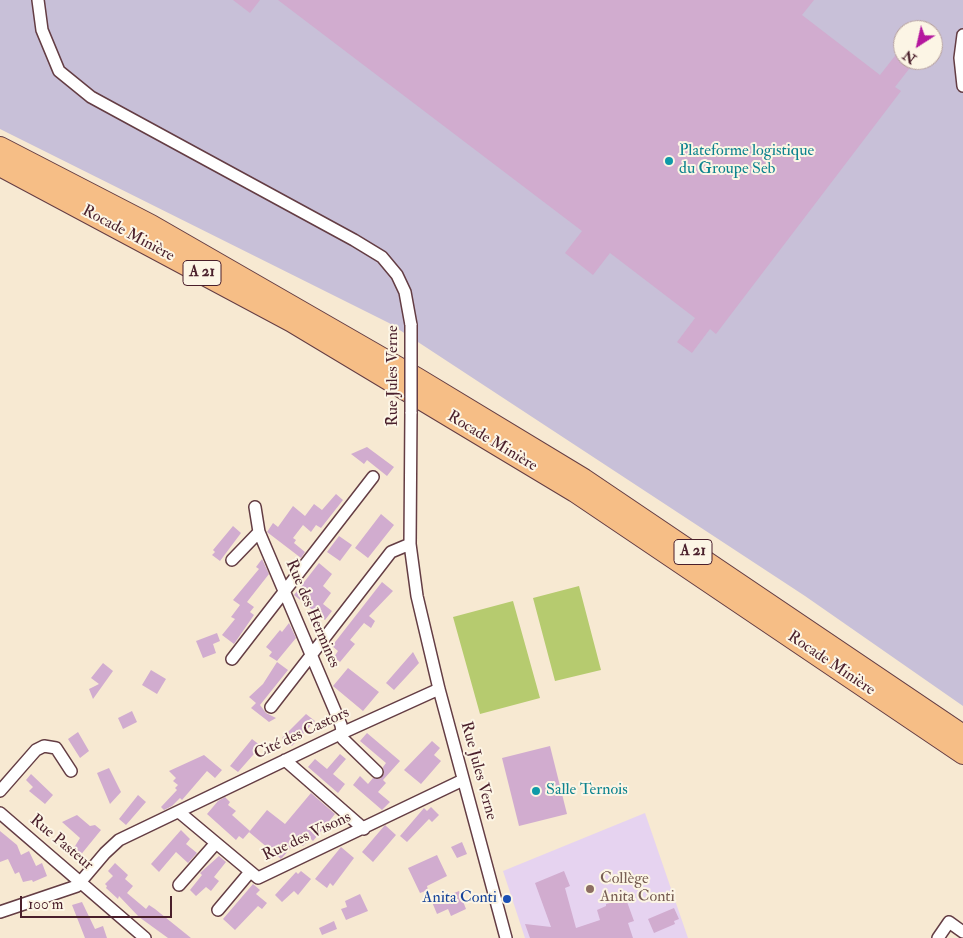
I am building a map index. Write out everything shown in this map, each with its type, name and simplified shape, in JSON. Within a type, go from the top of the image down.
[{"type":"highway","name":"Rocade Minière","points":[[0,147],[151,225],[418,378],[584,479],[963,735]]},
{"type":"highway","name":"Rocade Minière","points":[[0,166],[292,322],[575,492],[963,754]]},
{"type":"street","name":"Rue Jules Verne","points":[[39,0],[42,30],[59,71],[91,97],[354,240],[382,257],[397,275],[405,292],[411,325],[410,544],[417,596],[439,689],[506,938]]},
{"type":"street","points":[[963,35],[960,58],[963,86]]},
{"type":"street","points":[[232,659],[372,477]]},
{"type":"street","name":"Rue des Hermines","points":[[255,507],[259,532],[341,725],[342,739],[377,772]]},
{"type":"street","points":[[232,560],[259,532]]},
{"type":"street","points":[[271,707],[391,552],[410,544]]},
{"type":"street","name":"Cité des Castors","points":[[82,882],[113,844],[285,760],[439,689]]},
{"type":"street","points":[[0,792],[36,750],[44,746],[56,748],[71,771]]},
{"type":"street","points":[[285,760],[364,829]]},
{"type":"street","name":"Rue des Visons","points":[[180,812],[258,878],[364,829],[463,780]]},
{"type":"street","name":"Rue Pasteur","points":[[0,813],[145,938]]},
{"type":"street","points":[[180,885],[216,843]]},
{"type":"street","points":[[218,910],[250,872]]},
{"type":"street","points":[[0,912],[66,891],[82,882]]},
{"type":"street","points":[[938,938],[949,922],[963,932]]},
{"type":"shaded area","points":[[0,0],[963,0],[963,706],[805,596],[389,323],[0,129]]},
{"type":"shaded area","name":"Collège Anita Conti","points":[[645,813],[688,938],[525,938],[503,871]]},
{"type":"green space","points":[[579,586],[601,670],[555,681],[533,598]]},
{"type":"green space","points":[[513,601],[540,698],[480,714],[453,617]]},
{"type":"building","points":[[233,0],[260,0],[250,13]]},
{"type":"building","name":"Plateforme logistique du Groupe Seb","points":[[278,0],[814,0],[802,15],[880,75],[893,58],[893,70],[908,70],[895,87],[901,91],[716,334],[710,329],[692,353],[677,342],[695,318],[610,253],[593,275],[565,253],[582,231]]},
{"type":"building","points":[[367,447],[394,467],[387,476],[367,460],[364,464],[351,454]]},
{"type":"building","points":[[336,494],[343,500],[321,528],[316,525],[311,532],[303,525],[293,538],[296,540],[294,543],[305,552],[301,558],[267,532],[273,523],[278,527],[293,506],[305,516],[314,504],[322,510]]},
{"type":"building","points":[[381,514],[394,525],[368,558],[355,548]]},
{"type":"building","points":[[233,526],[241,533],[220,561],[212,555],[215,552],[213,550]]},
{"type":"building","points":[[339,536],[352,545],[340,561],[327,552]]},
{"type":"building","points":[[262,559],[269,574],[247,602],[254,607],[250,612],[254,615],[234,644],[222,635],[235,619],[231,617],[240,605],[233,600],[259,569],[256,567]]},
{"type":"building","points":[[319,563],[332,574],[323,586],[331,593],[323,604],[332,611],[325,620],[294,595]]},
{"type":"building","points":[[382,582],[393,591],[369,616],[375,621],[371,628],[364,623],[350,640],[355,644],[340,662],[334,657],[338,651],[332,646]]},
{"type":"building","points":[[289,623],[296,638],[277,661],[269,656],[272,652],[266,647],[280,630],[282,632]]},
{"type":"building","points":[[217,633],[220,641],[213,644],[216,653],[203,658],[196,641]]},
{"type":"building","points":[[413,652],[419,663],[394,690],[386,683]]},
{"type":"building","points":[[277,662],[288,670],[260,705],[266,713],[276,718],[269,722],[251,708],[256,703],[249,697],[263,684]]},
{"type":"building","points":[[103,663],[113,671],[93,699],[89,689],[99,684],[91,678]]},
{"type":"building","points":[[348,668],[379,692],[363,711],[333,686]]},
{"type":"building","points":[[151,670],[166,679],[157,694],[142,685]]},
{"type":"building","points":[[132,711],[137,722],[123,729],[118,718]]},
{"type":"building","points":[[306,714],[315,721],[292,746],[282,738]]},
{"type":"building","points":[[78,732],[89,751],[80,758],[68,739]]},
{"type":"building","points":[[367,733],[400,761],[383,780],[386,783],[378,792],[390,802],[382,810],[353,785],[360,776],[368,784],[373,778],[380,779],[384,774],[383,767],[386,763],[360,741]]},
{"type":"building","points":[[252,739],[261,746],[238,772],[230,766]]},
{"type":"building","points":[[432,741],[440,748],[434,755],[441,761],[421,784],[404,770]]},
{"type":"building","name":"Salle Ternois","points":[[550,746],[567,814],[519,826],[502,758]]},
{"type":"building","points":[[340,754],[346,759],[333,774],[345,784],[338,793],[308,767],[315,759],[327,769]]},
{"type":"building","points":[[204,755],[222,770],[215,778],[207,771],[182,800],[180,798],[172,806],[164,810],[161,807],[177,790],[175,788],[178,785],[173,781],[176,778],[169,771]]},
{"type":"building","points":[[109,768],[121,792],[110,804],[97,773]]},
{"type":"building","points":[[31,774],[53,795],[45,804],[29,791],[33,787],[26,780]]},
{"type":"building","points":[[311,793],[335,814],[313,841],[310,838],[303,846],[297,841],[281,859],[249,832],[267,810],[285,824]]},
{"type":"building","points":[[138,795],[146,802],[126,825],[119,819]]},
{"type":"building","points":[[225,797],[230,802],[228,805],[236,811],[232,815],[250,831],[243,839],[239,836],[236,840],[207,814],[218,801]]},
{"type":"building","points":[[431,807],[439,815],[432,822],[429,819],[407,842],[400,836],[424,808],[427,811]]},
{"type":"building","points":[[77,815],[90,826],[95,825],[101,830],[79,857],[72,851],[80,838],[62,822]]},
{"type":"building","points":[[385,825],[396,835],[373,862],[362,852]]},
{"type":"building","points":[[181,830],[190,839],[186,844],[197,853],[188,863],[176,852],[159,872],[151,864]]},
{"type":"building","points":[[0,831],[17,845],[21,855],[29,851],[36,866],[42,863],[47,876],[33,882],[32,880],[23,882],[19,872],[15,874],[8,859],[0,862]]},
{"type":"building","points":[[462,842],[467,854],[457,858],[451,847]]},
{"type":"building","points":[[341,847],[354,858],[333,886],[330,883],[327,888],[315,879]]},
{"type":"building","points":[[437,855],[447,876],[427,886],[428,890],[420,893],[408,868]]},
{"type":"building","points":[[219,856],[226,862],[214,877],[219,881],[211,891],[206,887],[196,896],[190,890],[202,875],[200,873]]},
{"type":"building","points":[[115,863],[128,875],[125,879],[133,886],[127,893],[146,909],[149,905],[155,909],[191,938],[168,938],[139,917],[119,896],[118,899],[106,888],[105,884],[113,876],[108,871]]},
{"type":"building","points":[[301,871],[311,879],[298,895],[294,891],[282,902],[275,895],[296,872],[298,874]]},
{"type":"building","points":[[564,871],[570,886],[565,888],[576,928],[600,920],[597,910],[606,906],[606,904],[626,899],[634,921],[628,923],[633,938],[530,938],[525,924],[551,927],[535,883]]},
{"type":"building","points":[[253,884],[260,890],[256,894],[267,903],[262,909],[258,906],[235,930],[223,919]]},
{"type":"building","points":[[459,891],[466,909],[451,916],[448,909],[437,914],[432,902]]},
{"type":"building","points":[[360,894],[368,911],[346,920],[341,909],[347,907],[345,901]]},
{"type":"building","points":[[82,902],[95,929],[103,926],[107,938],[85,938],[72,905]]},
{"type":"building","points":[[674,908],[679,919],[674,921],[675,924],[654,933],[648,919]]},
{"type":"building","points":[[334,921],[337,929],[322,935],[319,928]]},
{"type":"place","name":"Plateforme logistique du Groupe Seb","points":[[669,161]]},
{"type":"place","name":"Salle Ternois","points":[[536,791]]},
{"type":"place","name":"Collège Anita Conti","points":[[590,889]]},
{"type":"place","name":"Anita Conti","points":[[507,899]]}]
